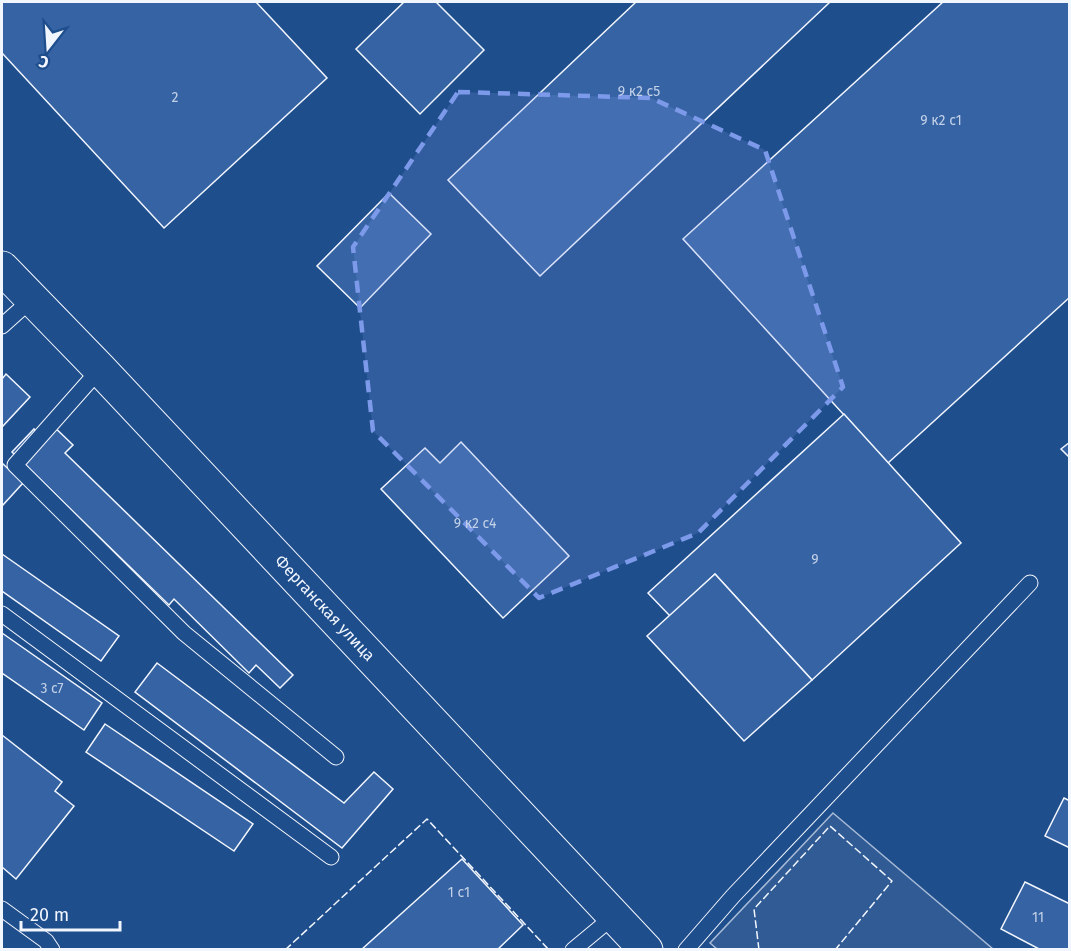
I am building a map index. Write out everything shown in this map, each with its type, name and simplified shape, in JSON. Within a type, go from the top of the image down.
[{"type":"street","name":"Ферганская улица","points":[[2,268],[100,369],[646,950]]},
{"type":"lane","points":[[2,326],[32,299]]},
{"type":"lane","points":[[100,369],[15,465],[184,633],[336,757]]},
{"type":"lane","points":[[686,950],[733,896],[1030,583]]},
{"type":"lane","points":[[2,614],[331,857]]},
{"type":"lane","points":[[2,909],[46,941],[52,950]]},
{"type":"lane","points":[[573,950],[614,916]]},
{"type":"highlighted area","points":[[458,92],[651,98],[765,150],[843,387],[698,533],[539,598],[373,431],[353,247]]},
{"type":"shaded area","points":[[833,813],[993,949],[717,949],[710,943]]},
{"type":"building","points":[[2,2],[256,2],[327,78],[164,228],[2,53]]},
{"type":"building","points":[[404,2],[436,2],[484,50],[420,114],[356,49]]},
{"type":"building","points":[[636,2],[830,2],[540,276],[448,180]]},
{"type":"building","points":[[943,2],[1070,2],[1070,297],[888,463],[683,239]]},
{"type":"building","points":[[389,193],[431,234],[360,308],[317,266]]},
{"type":"building","points":[[6,374],[30,397],[2,427],[2,379]]},
{"type":"building","points":[[844,414],[961,543],[812,680],[715,574],[670,616],[648,593]]},
{"type":"building","points":[[47,420],[73,445],[65,453],[293,675],[280,688],[256,665],[249,673],[174,599],[169,605],[12,452],[34,429],[36,432]]},
{"type":"building","points":[[461,442],[569,556],[503,618],[381,489],[425,448],[440,463]]},
{"type":"building","points":[[1070,442],[1070,458],[1061,449]]},
{"type":"building","points":[[2,463],[23,483],[2,506]]},
{"type":"building","points":[[2,554],[119,636],[101,661],[2,591]]},
{"type":"building","points":[[715,574],[812,680],[744,741],[647,636]]},
{"type":"building","points":[[2,633],[102,703],[84,730],[2,673]]},
{"type":"building","points":[[157,663],[344,803],[374,772],[393,789],[342,848],[135,692]]},
{"type":"building","points":[[105,724],[253,824],[234,851],[86,752]]},
{"type":"building","points":[[2,735],[62,782],[55,791],[74,806],[16,879],[2,867]]},
{"type":"building","points":[[1064,798],[1070,801],[1070,848],[1045,836]]},
{"type":"building","points":[[462,859],[523,925],[497,950],[361,950]]},
{"type":"building","points":[[1025,882],[1070,904],[1070,950],[1041,950],[1001,929]]},
{"type":"fence","points":[[285,950],[427,819],[549,950]]},
{"type":"fence","points":[[759,950],[754,909],[830,826],[892,881],[835,950]]}]
